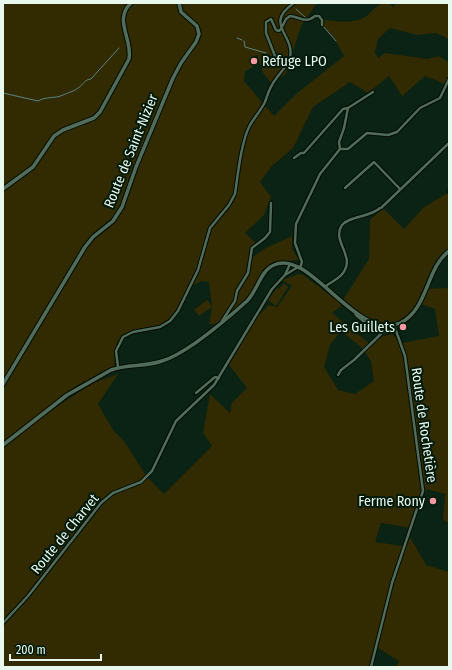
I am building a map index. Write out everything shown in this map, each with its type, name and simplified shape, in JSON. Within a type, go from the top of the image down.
[{"type":"main road","points":[[3,190],[33,167],[54,136],[63,130],[88,122],[100,112],[129,59],[131,52],[130,41],[122,24],[126,9],[131,3]]},
{"type":"main road","name":"Route de Saint-Nizier","points":[[3,384],[85,247],[93,237],[112,221],[122,207],[136,167],[173,78],[198,38],[197,26],[181,12],[179,3]]},
{"type":"main road","points":[[3,445],[67,395],[118,367],[157,363],[177,355],[250,298],[264,273],[278,263],[290,264],[299,268],[355,312],[376,324],[394,327],[404,321],[412,313],[424,294],[439,260],[449,251]]},
{"type":"street","points":[[118,367],[116,351],[123,337],[134,332],[165,324],[178,311],[198,270],[210,228],[232,201],[245,137],[265,101],[272,84],[286,66],[290,56],[289,45],[281,29],[280,21],[282,15],[294,3]]},
{"type":"street","points":[[281,29],[286,19],[290,16],[304,21],[317,15],[322,20],[322,25]]},
{"type":"street","points":[[275,56],[266,33],[266,22],[272,19],[276,30],[281,29]]},
{"type":"street","points":[[340,149],[348,149],[368,133],[388,135],[398,132],[420,108],[440,98],[449,79]]},
{"type":"street","points":[[294,158],[301,153],[304,153],[343,109],[348,108],[373,92]]},
{"type":"street","points":[[299,268],[302,262],[296,246],[295,236],[297,220],[320,174],[340,149],[339,142],[344,128],[348,108]]},
{"type":"street","points":[[325,287],[341,275],[347,265],[347,258],[339,235],[342,225],[350,220],[376,212],[449,143]]},
{"type":"street","points":[[345,188],[374,162],[400,189]]},
{"type":"street","points":[[222,321],[235,301],[240,285],[248,273],[252,248],[270,232],[271,203]]},
{"type":"street","name":"Route de Charvet","points":[[3,623],[28,596],[101,503],[113,493],[141,482],[152,471],[176,421],[219,378],[272,289],[285,275],[290,264]]},
{"type":"street","name":"Route de Charvet","points":[[285,275],[299,268]]},
{"type":"street","points":[[355,312],[356,315],[363,321],[383,332],[389,332],[394,327]]},
{"type":"street","name":"Route de Rochetière","points":[[371,667],[392,583],[422,496],[423,487],[405,356],[394,327]]},
{"type":"street","points":[[338,375],[383,332]]},
{"type":"street","points":[[196,393],[215,377],[219,378]]},
{"type":"shaded area","points":[[3,3],[317,3],[301,26],[286,74],[271,83],[263,73],[257,55],[250,61],[253,67],[245,71],[244,81],[274,116],[295,95],[344,56],[334,38],[323,26],[324,20],[344,22],[359,20],[367,16],[377,6],[384,3],[389,3],[394,8],[395,3],[449,3],[449,39],[436,33],[417,35],[390,28],[378,39],[375,52],[378,58],[385,53],[427,59],[439,56],[448,62],[449,53],[449,75],[445,84],[425,76],[402,96],[389,76],[368,93],[350,82],[313,107],[293,148],[272,166],[260,182],[271,197],[264,215],[245,233],[255,242],[250,259],[266,248],[292,236],[292,249],[299,260],[273,262],[262,271],[250,294],[222,324],[209,324],[212,307],[199,316],[194,310],[207,300],[212,306],[209,282],[201,281],[192,286],[198,273],[199,264],[181,303],[167,321],[149,329],[131,332],[124,335],[118,341],[115,351],[115,366],[76,386],[49,412],[93,383],[118,374],[98,404],[113,430],[124,441],[147,477],[164,494],[212,446],[203,433],[210,394],[230,413],[232,403],[247,388],[229,365],[257,317],[269,305],[277,307],[292,286],[282,280],[299,274],[303,275],[341,303],[369,259],[370,220],[383,208],[404,229],[423,208],[447,193],[449,195],[449,249],[436,261],[423,289],[449,288],[449,523],[443,520],[445,494],[426,489],[411,528],[381,523],[375,542],[402,546],[410,537],[426,565],[449,572],[449,667],[396,667],[399,661],[378,648],[370,667],[3,667]],"holes":[[[421,304],[435,309],[439,336],[402,343],[392,334],[383,336],[371,345],[332,313],[342,305],[365,321],[382,328],[390,329],[399,327],[407,322]],[[341,331],[362,348],[371,361],[374,381],[355,394],[338,390],[324,367],[330,345]]]},
{"type":"shaded area","points":[[284,283],[288,287],[276,306],[268,300],[277,288],[279,289]]},
{"type":"waterway","points":[[296,9],[306,18]]},
{"type":"waterway","points":[[323,26],[336,41]]},
{"type":"waterway","points":[[237,38],[242,40]]},
{"type":"waterway","points":[[244,41],[245,47],[266,53]]},
{"type":"waterway","points":[[3,93],[38,101],[60,96],[75,90],[91,79],[119,48]]},
{"type":"place","name":"Refuge LPO","points":[[254,61]]},
{"type":"place","name":"Les Guillets","points":[[403,327]]},
{"type":"place","name":"Ferme Rony","points":[[433,501]]}]
